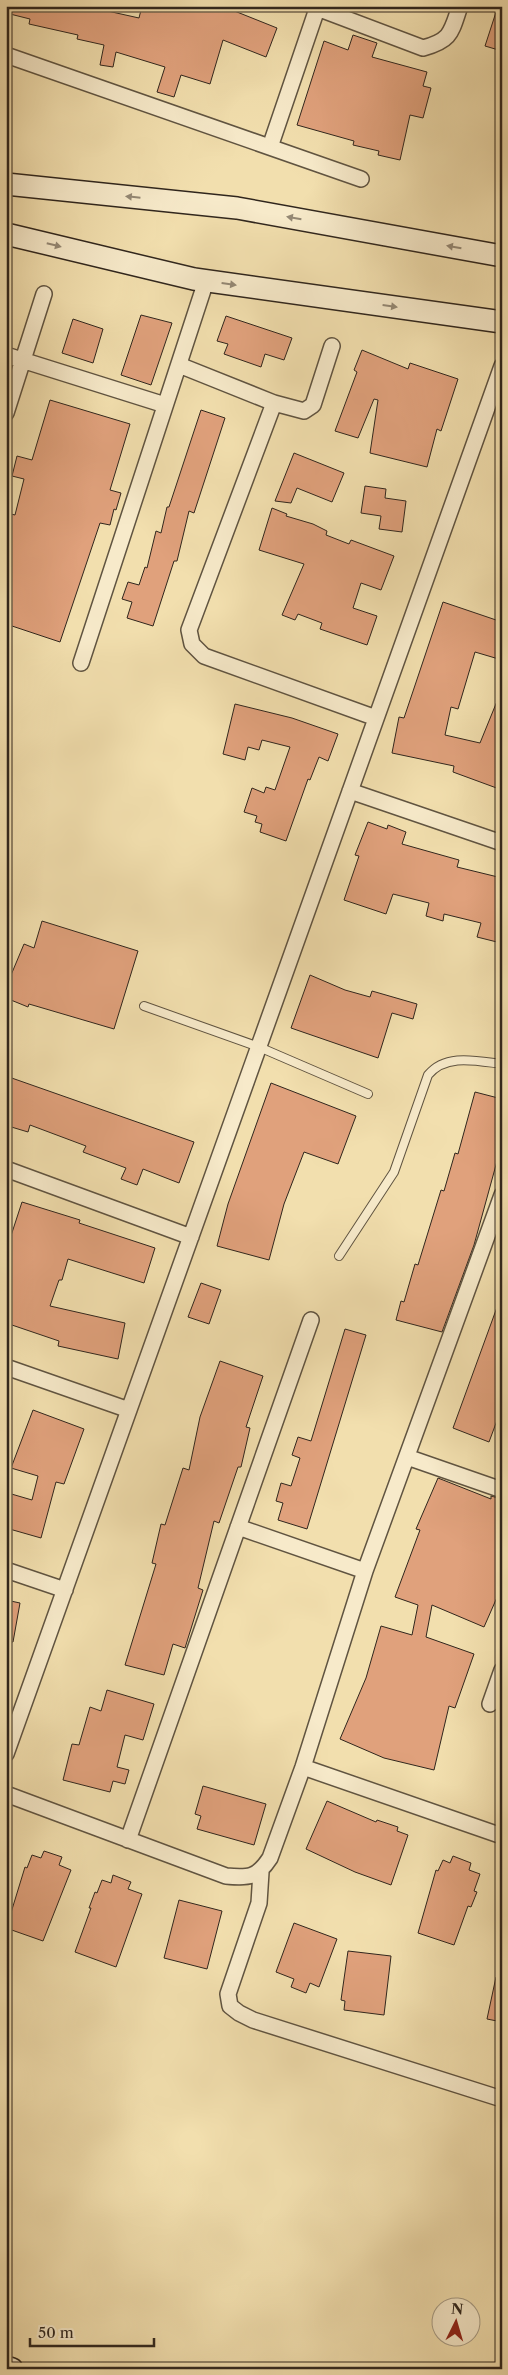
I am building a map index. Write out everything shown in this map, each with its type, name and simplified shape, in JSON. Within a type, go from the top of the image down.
[{"type":"street","points":[[270,148],[316,7],[423,48],[437,44],[448,37],[460,6]]},
{"type":"street","points":[[6,55],[361,179]]},
{"type":"street","points":[[6,184],[236,208],[502,256]]},
{"type":"street","points":[[6,234],[206,281],[502,322]]},
{"type":"street","points":[[81,663],[206,281]]},
{"type":"street","points":[[6,412],[44,294]]},
{"type":"street","points":[[178,364],[274,403],[304,411],[312,405],[332,346]]},
{"type":"street","points":[[6,355],[165,405]]},
{"type":"street","points":[[6,1754],[502,366]]},
{"type":"street","points":[[274,403],[189,630],[192,644],[204,656],[376,718]]},
{"type":"street","points":[[350,791],[502,842]]},
{"type":"street","points":[[6,1169],[191,1237]]},
{"type":"street","points":[[502,1196],[365,1571],[303,1767],[270,1858],[261,1872],[259,1903],[228,1994],[230,2006],[253,2020],[502,2099]]},
{"type":"street","points":[[128,1840],[311,1320]]},
{"type":"street","points":[[6,1367],[129,1410]]},
{"type":"street","points":[[407,1457],[502,1490]]},
{"type":"street","points":[[238,1527],[365,1571]]},
{"type":"street","points":[[6,1570],[65,1590]]},
{"type":"street","points":[[490,1704],[502,1670]]},
{"type":"street","points":[[303,1767],[502,1836]]},
{"type":"street","points":[[6,1794],[226,1876],[245,1878],[261,1872]]},
{"type":"street","points":[[6,2367],[12,2369]]},
{"type":"lane","points":[[144,1006],[259,1047],[368,1094]]},
{"type":"lane","points":[[338,1256],[394,1172],[428,1075],[435,1067],[445,1062],[460,1060],[502,1064]]},
{"type":"building","points":[[6,6],[85,6],[139,18],[142,6],[222,6],[277,28],[266,57],[223,40],[210,84],[181,75],[174,97],[157,92],[165,67],[116,52],[113,67],[100,65],[104,45],[77,39],[78,35],[29,24],[30,19],[6,13]]},
{"type":"building","points":[[498,6],[502,6],[502,51],[485,46]]},
{"type":"building","points":[[353,35],[377,43],[372,57],[427,72],[423,86],[431,88],[423,118],[410,115],[400,160],[378,155],[379,151],[353,145],[354,141],[297,125],[324,41],[348,50]]},
{"type":"building","points":[[141,315],[172,323],[151,385],[121,375]]},
{"type":"building","points":[[226,316],[292,338],[284,360],[265,354],[261,367],[224,354],[228,344],[217,341]]},
{"type":"building","points":[[73,319],[103,329],[93,363],[62,353]]},
{"type":"building","points":[[362,350],[408,369],[410,363],[458,379],[441,431],[437,429],[427,467],[370,453],[378,400],[374,399],[358,438],[335,431],[357,372],[354,370]]},
{"type":"building","points":[[50,400],[130,424],[110,490],[121,493],[116,510],[114,509],[110,525],[100,523],[60,642],[6,624],[6,528],[11,514],[15,515],[24,479],[12,476],[17,456],[32,460]]},
{"type":"building","points":[[201,410],[225,418],[194,513],[189,511],[177,561],[174,561],[153,626],[127,618],[132,602],[122,599],[128,582],[139,585],[145,567],[147,568],[156,531],[161,533],[167,507],[169,507]]},
{"type":"building","points":[[294,453],[344,473],[332,502],[297,488],[291,503],[275,501]]},
{"type":"building","points":[[365,486],[386,489],[385,498],[406,501],[402,532],[379,529],[381,516],[361,513]]},
{"type":"building","points":[[272,508],[287,514],[286,516],[313,524],[327,531],[326,535],[349,544],[351,540],[394,556],[381,590],[361,583],[353,608],[377,616],[367,645],[320,629],[322,623],[298,614],[295,620],[282,615],[304,564],[259,550]]},
{"type":"building","points":[[443,602],[502,622],[502,660],[475,652],[458,709],[451,707],[445,735],[480,743],[502,689],[502,790],[453,772],[454,766],[392,753],[399,717],[404,718]]},
{"type":"building","points":[[235,704],[292,718],[338,734],[328,761],[319,757],[310,780],[308,779],[286,841],[260,832],[262,824],[255,822],[257,816],[244,812],[252,788],[264,793],[266,787],[275,790],[290,747],[262,740],[259,750],[248,747],[245,760],[223,754]]},
{"type":"building","points":[[368,822],[387,829],[388,825],[406,832],[402,844],[459,860],[457,867],[502,878],[502,922],[497,942],[477,937],[481,923],[444,914],[443,921],[426,916],[429,903],[393,894],[386,914],[344,900],[359,856],[355,855]]},
{"type":"building","points":[[42,921],[138,951],[114,1029],[29,1004],[28,1007],[6,998],[6,987],[24,944],[34,948]]},
{"type":"building","points":[[310,975],[345,990],[370,997],[372,991],[417,1004],[413,1019],[392,1013],[378,1058],[291,1028]]},
{"type":"building","points":[[6,1076],[194,1142],[179,1183],[143,1169],[137,1185],[121,1179],[126,1168],[83,1152],[86,1146],[30,1125],[28,1132],[8,1126],[10,1119],[6,1118]]},
{"type":"building","points":[[271,1083],[356,1116],[338,1164],[304,1152],[284,1204],[269,1260],[217,1246],[228,1204]]},
{"type":"building","points":[[475,1092],[502,1099],[502,1143],[474,1245],[442,1332],[396,1320],[401,1301],[404,1302],[415,1264],[418,1265],[441,1190],[444,1191],[455,1153],[458,1154]]},
{"type":"building","points":[[22,1202],[80,1220],[79,1223],[155,1248],[144,1283],[68,1259],[62,1280],[59,1280],[50,1306],[125,1323],[118,1359],[58,1346],[59,1341],[6,1323],[6,1251]]},
{"type":"building","points":[[201,1283],[221,1290],[209,1324],[188,1317]]},
{"type":"building","points":[[500,1299],[502,1300],[502,1407],[489,1442],[453,1428]]},
{"type":"building","points":[[345,1329],[366,1335],[307,1529],[278,1520],[283,1503],[276,1501],[281,1483],[291,1486],[300,1458],[292,1455],[298,1437],[311,1441]]},
{"type":"building","points":[[220,1361],[263,1376],[246,1427],[250,1428],[241,1467],[238,1467],[219,1523],[214,1521],[198,1588],[203,1590],[185,1648],[173,1644],[164,1675],[125,1665],[156,1564],[152,1563],[161,1524],[165,1525],[183,1468],[189,1470],[200,1417]]},
{"type":"building","points":[[33,1410],[84,1429],[64,1484],[56,1482],[41,1538],[6,1528],[8,1493],[32,1500],[38,1476],[11,1468]]},
{"type":"building","points":[[438,1478],[491,1499],[491,1496],[502,1499],[502,1586],[484,1627],[432,1605],[426,1637],[474,1654],[455,1708],[449,1706],[434,1770],[384,1758],[340,1739],[366,1678],[381,1626],[412,1635],[418,1605],[395,1597],[420,1530],[416,1529]]},
{"type":"building","points":[[6,1600],[20,1603],[13,1642],[6,1642]]},
{"type":"building","points":[[107,1690],[154,1704],[143,1740],[125,1735],[117,1767],[129,1770],[125,1784],[113,1781],[110,1792],[63,1780],[72,1744],[79,1745],[90,1707],[101,1711]]},
{"type":"building","points":[[203,1786],[266,1804],[254,1845],[197,1829],[201,1816],[195,1814]]},
{"type":"building","points":[[327,1801],[376,1822],[377,1820],[398,1827],[397,1831],[408,1835],[391,1885],[355,1872],[306,1849]]},
{"type":"building","points":[[44,1851],[62,1857],[59,1865],[71,1870],[43,1941],[6,1928],[6,1915],[10,1916],[25,1867],[27,1868],[32,1855],[41,1858]]},
{"type":"building","points":[[453,1856],[471,1863],[469,1870],[480,1874],[474,1891],[477,1892],[471,1907],[468,1906],[454,1945],[418,1933],[436,1870],[438,1871],[443,1860],[450,1863]]},
{"type":"building","points":[[113,1875],[131,1882],[128,1889],[142,1894],[116,1967],[75,1952],[95,1892],[97,1893],[102,1880],[111,1883]]},
{"type":"building","points":[[179,1900],[222,1911],[207,1969],[164,1958]]},
{"type":"building","points":[[294,1923],[337,1939],[319,1987],[310,1983],[306,1993],[291,1987],[294,1979],[276,1972]]},
{"type":"building","points":[[348,1951],[391,1956],[384,2015],[344,2010],[345,2001],[341,2000]]},
{"type":"building","points":[[496,1977],[502,1977],[502,2022],[487,2019]]}]
